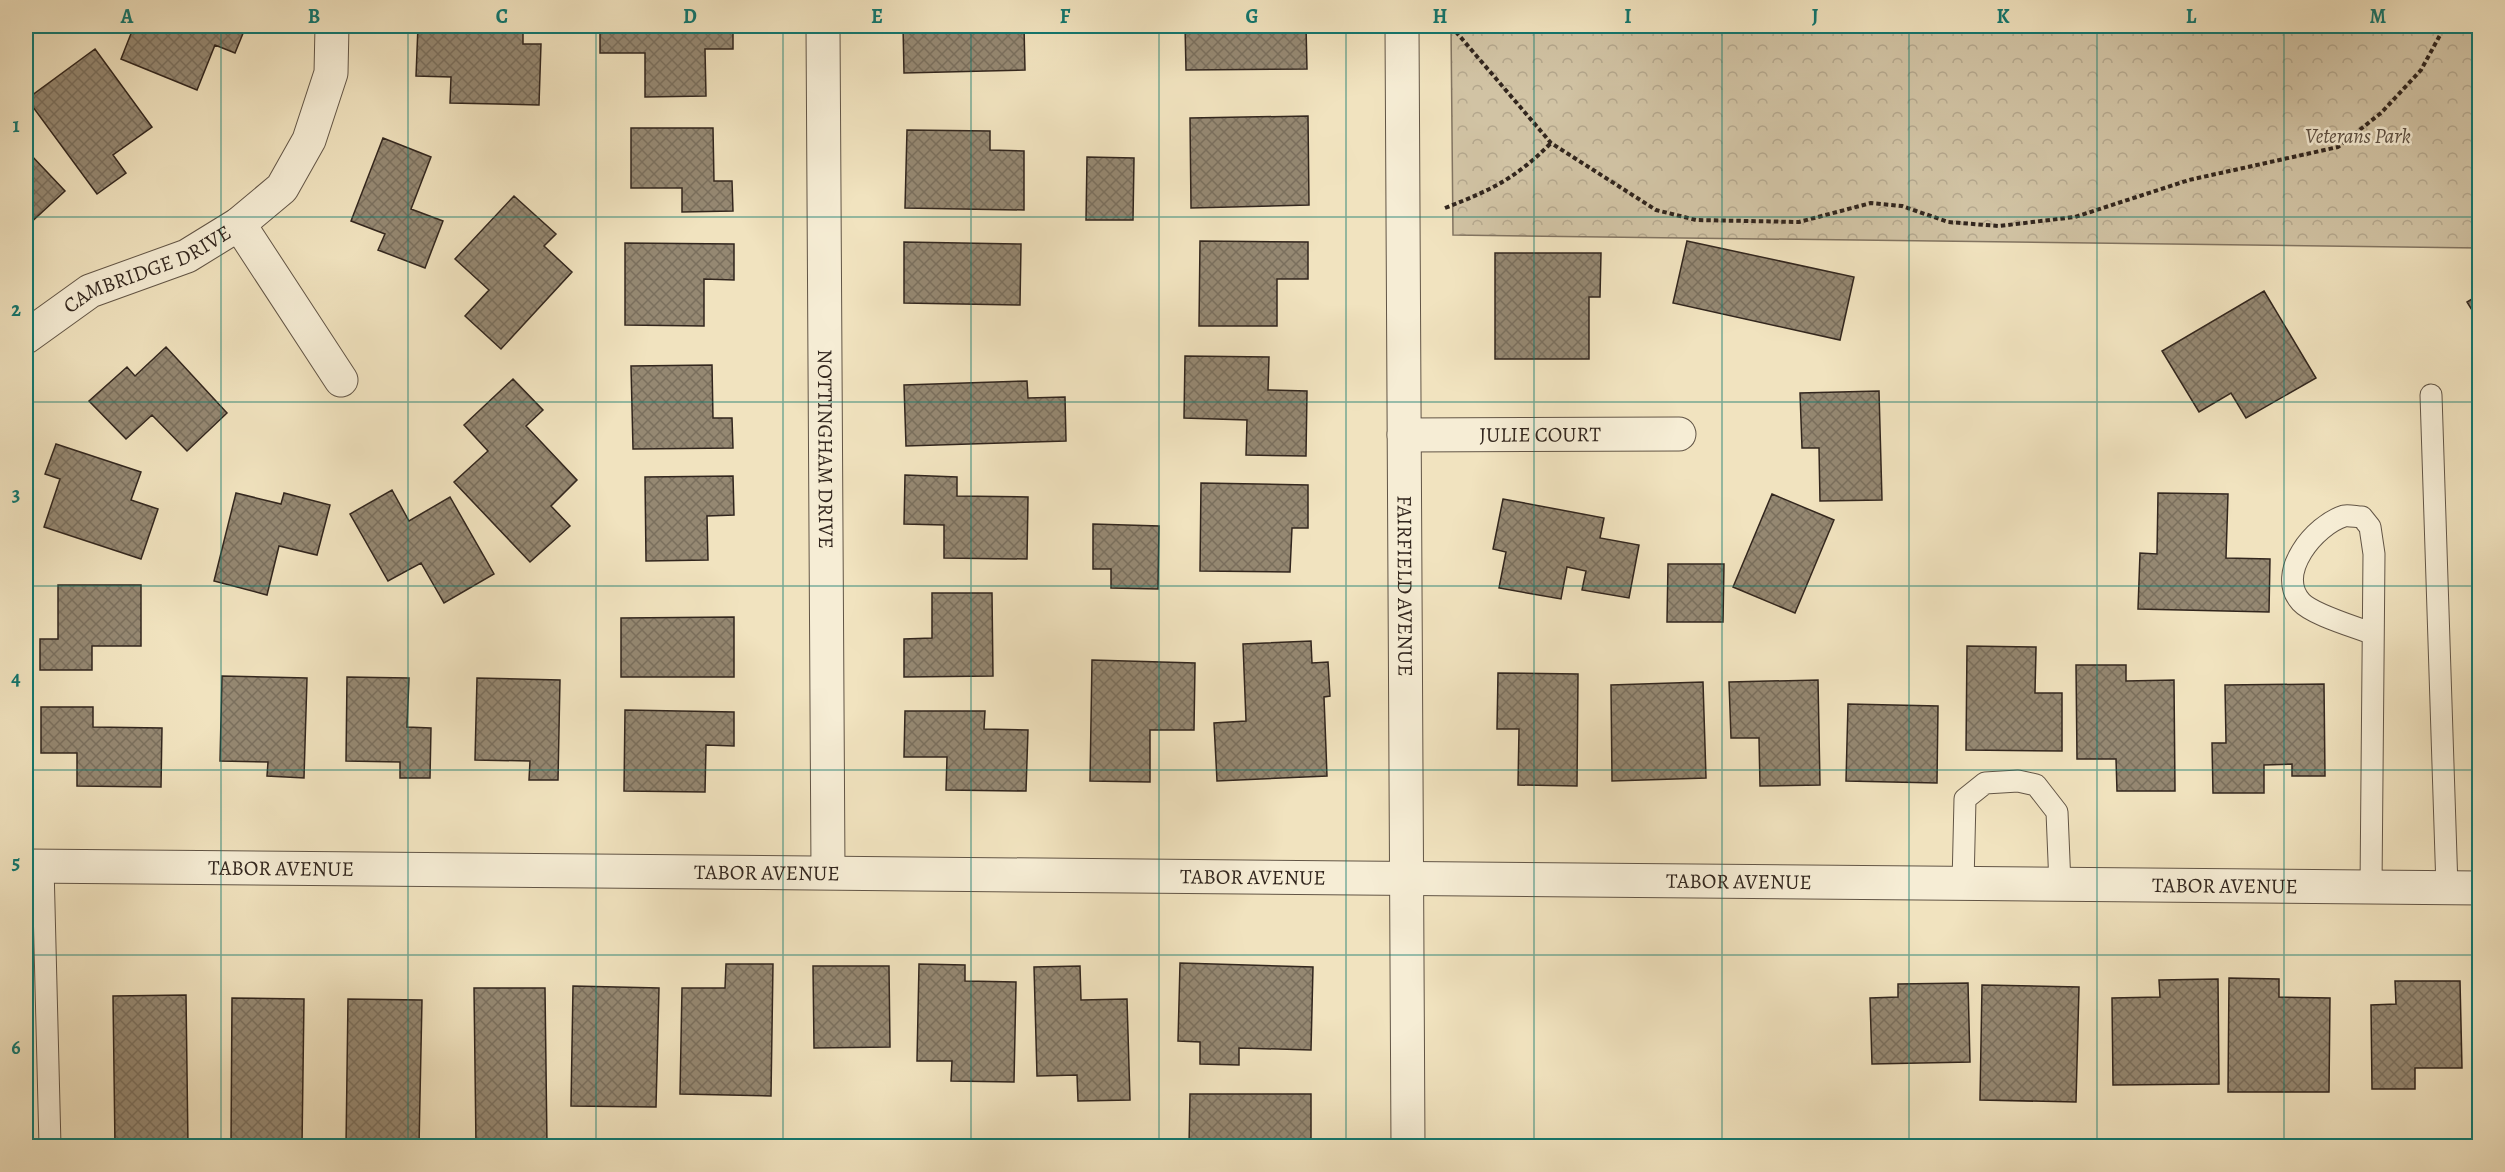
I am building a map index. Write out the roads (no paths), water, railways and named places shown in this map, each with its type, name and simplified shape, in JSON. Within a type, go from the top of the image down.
[{"type":"street","name":"CAMBRIDGE DRIVE","points":[[26,338],[90,291],[187,256],[239,224],[282,188],[309,140],[331,73],[332,26]]},
{"type":"street","name":"NOTTINGHAM DRIVE","points":[[823,26],[828,871]]},
{"type":"street","name":"FAIRFIELD AVENUE","points":[[1402,26],[1408,1146]]},
{"type":"street","name":"CAMBRIDGE DRIVE","points":[[239,224],[341,380]]},
{"type":"street","name":"JULIE COURT","points":[[1404,435],[1679,434]]},
{"type":"street","name":"TABOR AVENUE","points":[[34,866],[828,871],[1406,880],[2480,888]]},
{"type":"lane","points":[[2432,395],[2447,888]]},
{"type":"lane","points":[[2371,887],[2373,634],[2373,555],[2370,527],[2362,517],[2346,516],[2321,528],[2296,560],[2293,588],[2302,603],[2373,634]]},
{"type":"lane","points":[[1963,885],[1965,799],[1985,783],[2018,781],[2036,785],[2057,812],[2060,885]]},
{"type":"lane","points":[[34,866],[50,1146]]},
{"type":"park label","name":"Veterans Park","points":[[2358,136]]}]
